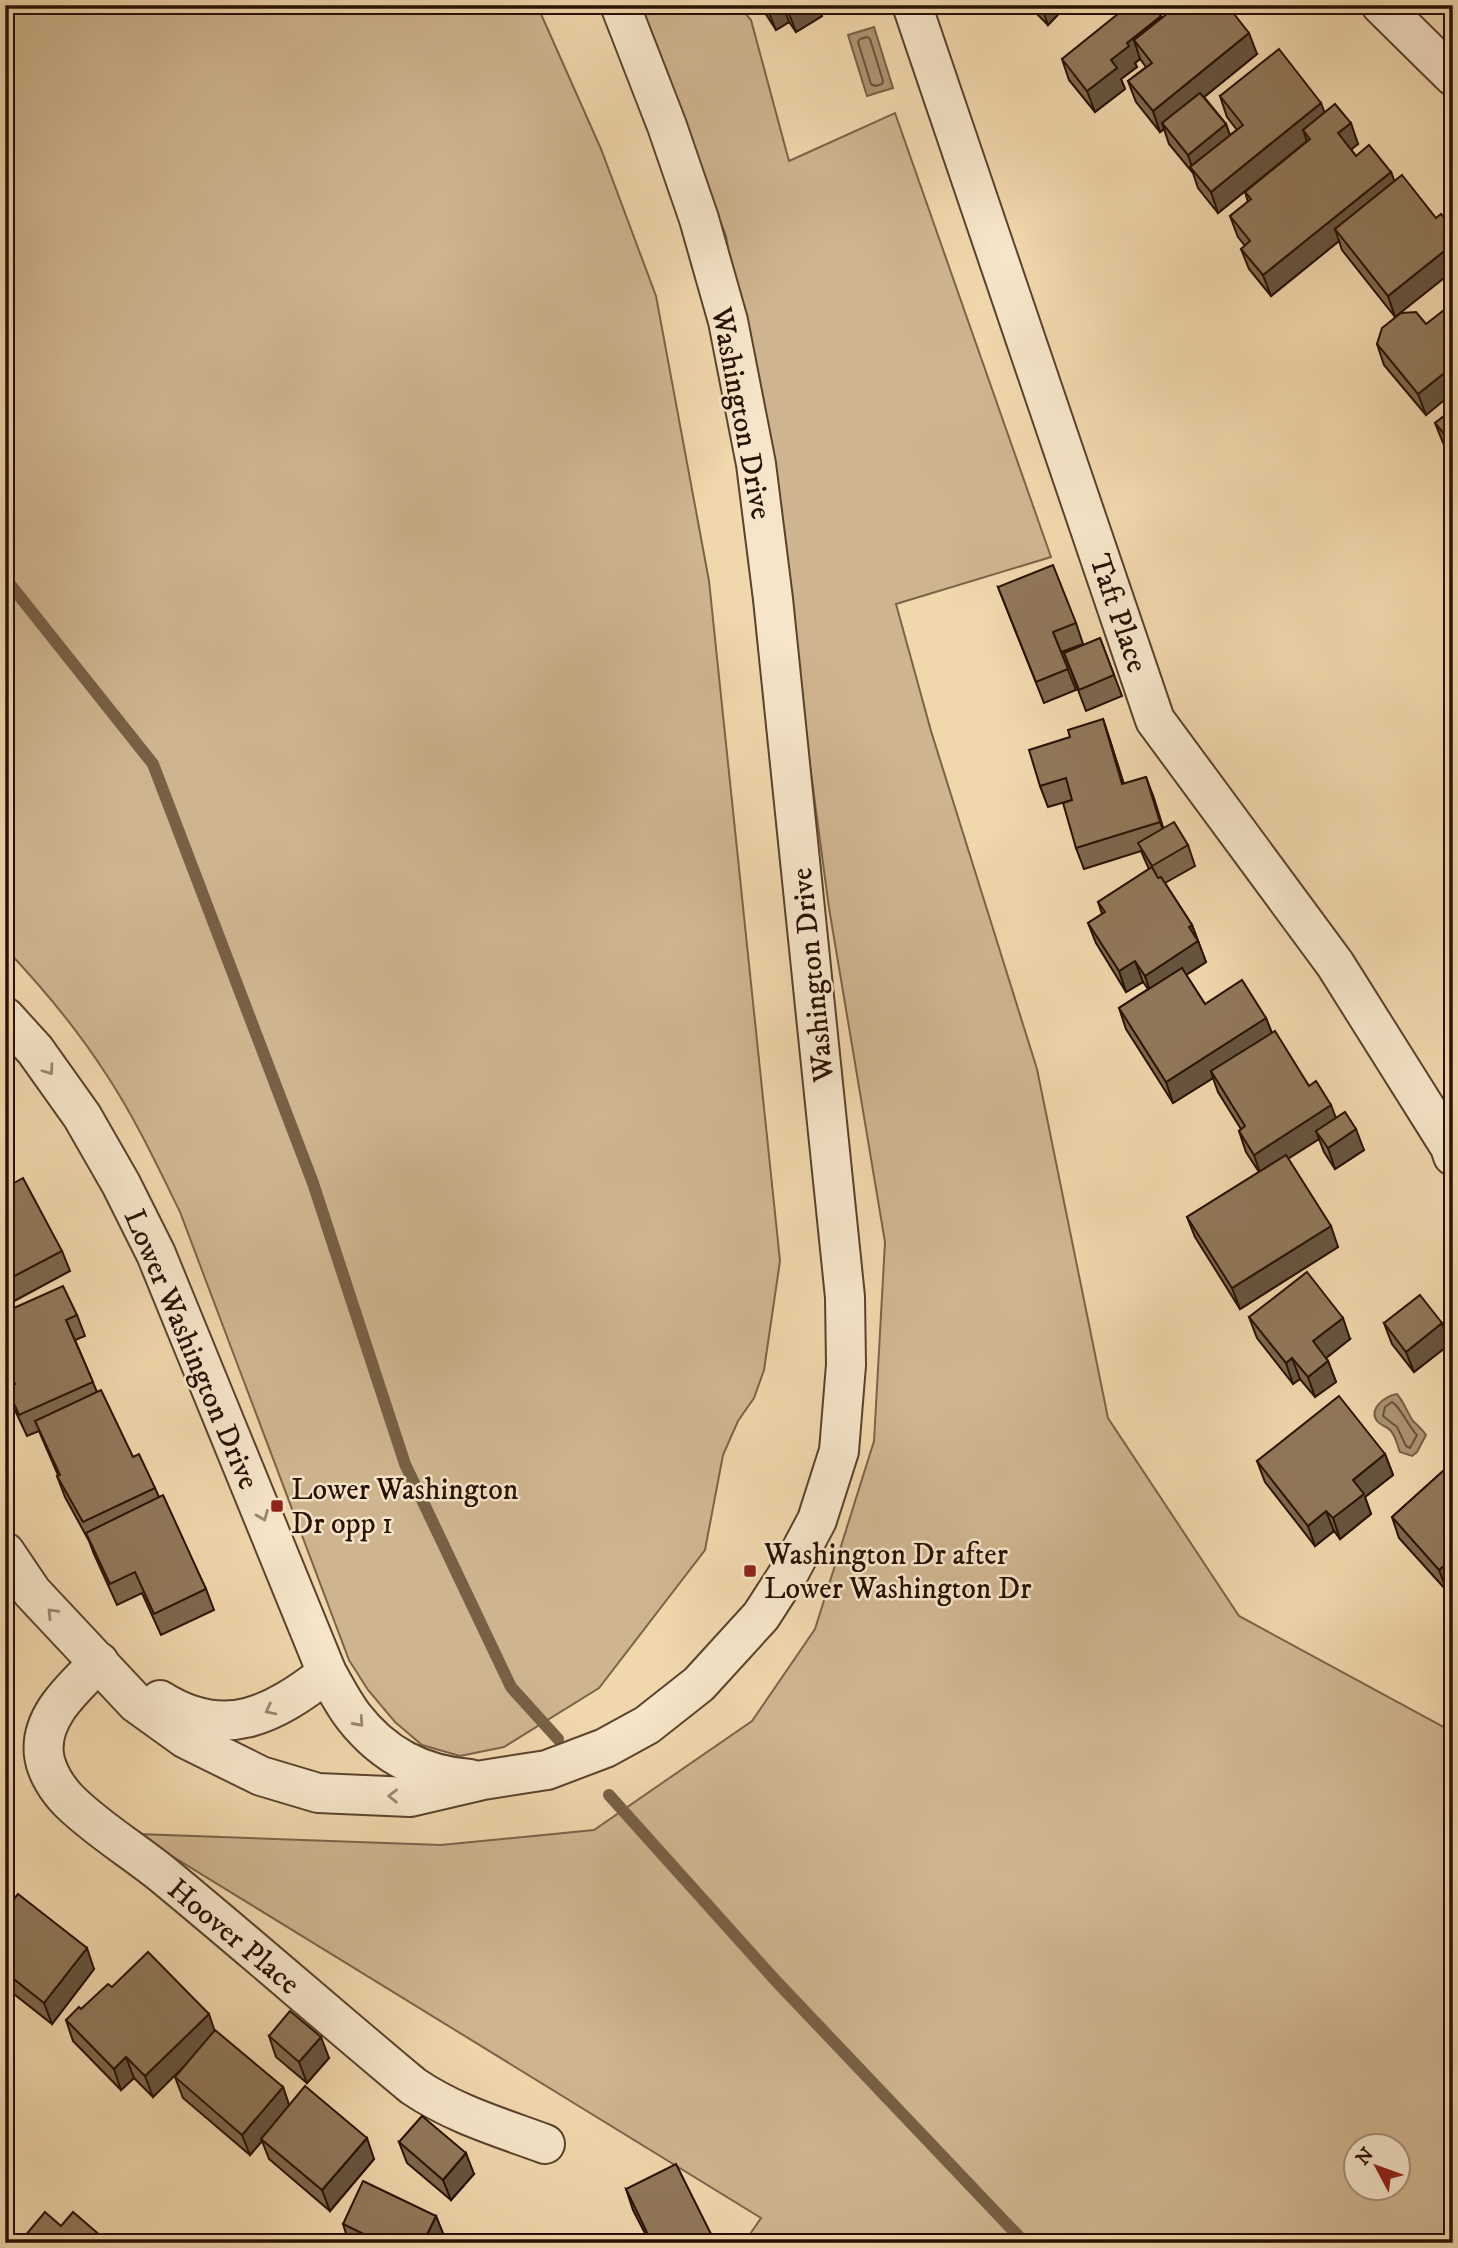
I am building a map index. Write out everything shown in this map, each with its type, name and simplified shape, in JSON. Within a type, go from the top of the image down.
[{"type":"street","name":"Washington Drive","points":[[483,1780],[547,1770],[605,1748],[647,1725],[699,1684],[761,1616],[817,1520],[839,1451],[846,1365],[845,1297],[773,599],[756,464],[728,321],[699,219],[667,126],[620,5]]},
{"type":"street","name":"Taft Place","points":[[912,5],[1155,720],[1335,964],[1450,1147],[1453,1156]]},
{"type":"street","points":[[1381,5],[1453,76]]},
{"type":"street","name":"Lower Washington Drive","points":[[5,1017],[35,1050],[82,1116],[133,1207],[156,1254],[327,1673],[352,1716],[379,1744],[399,1758],[443,1777],[483,1780]]},
{"type":"street","points":[[5,1552],[32,1592],[136,1703],[186,1739],[261,1776],[318,1793],[410,1797],[483,1780]]},
{"type":"street","points":[[99,1662],[173,1709],[205,1720],[235,1721],[258,1716],[296,1695],[327,1673]]},
{"type":"street","name":"Hoover Place","points":[[99,1662],[67,1695],[51,1719],[44,1739],[44,1757],[54,1782],[69,1800],[161,1873],[413,2087],[461,2114],[545,2144]]},
{"type":"shaded area","points":[[5,5],[537,5],[601,149],[656,296],[709,581],[780,1261],[764,1370],[754,1398],[738,1421],[723,1455],[705,1550],[599,1688],[504,1747],[460,1756],[422,1745],[395,1722],[368,1690],[349,1660],[180,1212],[136,1125],[106,1074],[58,1009],[5,948]]},
{"type":"shaded area","points":[[637,5],[738,5],[751,20],[789,161],[895,113],[1051,557],[896,604],[931,731],[1037,1069],[1108,1418],[1239,1616],[1453,1732],[1453,2243],[744,2243],[761,2218],[136,1834],[441,1845],[594,1830],[752,1721],[815,1629],[874,1441],[885,1242],[829,908],[793,638],[726,236]]},
{"type":"water","points":[[874,27],[893,88],[867,96],[848,35]]},
{"type":"water","points":[[1397,1394],[1413,1421],[1426,1435],[1412,1456],[1400,1452],[1393,1433],[1379,1423],[1375,1416],[1376,1407],[1380,1403]]},
{"type":"building","points":[[784,5],[798,5],[788,11]]},
{"type":"building","points":[[1129,5],[1152,5],[1161,16],[1127,43],[1129,46],[1111,60],[1117,68],[1087,91],[1062,59]]},
{"type":"building","points":[[1178,5],[1217,5],[1224,14],[1230,9],[1249,33],[1153,111],[1128,81],[1152,63],[1134,40]]},
{"type":"building","points":[[1279,49],[1321,103],[1211,192],[1190,167],[1243,125],[1220,96]]},
{"type":"building","points":[[1200,93],[1226,124],[1188,155],[1162,123]]},
{"type":"building","points":[[1335,104],[1351,123],[1338,133],[1356,156],[1369,145],[1391,172],[1263,275],[1241,249],[1250,241],[1230,216],[1251,199],[1245,192],[1310,139],[1303,130]]},
{"type":"building","points":[[1402,175],[1436,218],[1441,214],[1453,229],[1453,244],[1388,296],[1335,229]]},
{"type":"building","points":[[1453,303],[1453,366],[1418,394],[1377,344],[1382,328],[1401,313],[1416,312],[1426,324]]},
{"type":"building","points":[[1453,409],[1453,456],[1444,445],[1449,440],[1435,423]]},
{"type":"building","points":[[1053,565],[1076,623],[1053,632],[1068,669],[1036,682],[998,587]]},
{"type":"building","points":[[1100,638],[1114,675],[1079,690],[1064,653]]},
{"type":"building","points":[[1103,719],[1122,784],[1146,777],[1160,822],[1076,848],[1063,803],[1072,800],[1066,778],[1040,786],[1029,750],[1070,737],[1068,730]]},
{"type":"building","points":[[1174,822],[1188,845],[1152,866],[1138,843]]},
{"type":"building","points":[[1152,867],[1192,925],[1189,927],[1198,941],[1145,976],[1135,961],[1119,971],[1088,923],[1105,912],[1098,902]]},
{"type":"building","points":[[1182,968],[1205,1004],[1242,980],[1266,1018],[1166,1082],[1119,1008]]},
{"type":"building","points":[[1275,1031],[1309,1086],[1316,1081],[1331,1105],[1254,1155],[1239,1131],[1245,1126],[1211,1071]]},
{"type":"building","points":[[1345,1112],[1356,1129],[1328,1148],[1316,1131]]},
{"type":"building","points":[[1286,1155],[1331,1226],[1232,1288],[1187,1217]]},
{"type":"building","points":[[23,1178],[62,1251],[5,1281],[5,1188]]},
{"type":"building","points":[[1307,1272],[1343,1318],[1313,1341],[1328,1361],[1308,1377],[1292,1358],[1286,1363],[1249,1317]]},
{"type":"building","points":[[63,1286],[77,1315],[66,1320],[93,1382],[19,1415],[7,1388],[15,1384],[5,1362],[5,1336],[9,1334],[5,1324],[5,1312]]},
{"type":"building","points":[[1420,1295],[1442,1323],[1406,1352],[1384,1323]]},
{"type":"building","points":[[101,1390],[133,1457],[139,1454],[155,1488],[83,1522],[57,1476],[60,1475],[35,1421]]},
{"type":"building","points":[[1339,1396],[1385,1454],[1353,1480],[1364,1494],[1333,1518],[1326,1511],[1308,1526],[1257,1461]]},
{"type":"building","points":[[1453,1462],[1453,1558],[1439,1570],[1392,1517]]},
{"type":"building","points":[[163,1495],[206,1589],[154,1614],[135,1572],[110,1584],[86,1533]]},
{"type":"building","points":[[18,1894],[87,1948],[44,2003],[5,1972],[5,1910]]},
{"type":"building","points":[[148,1952],[209,2014],[145,2076],[126,2057],[114,2069],[66,2020],[108,1984],[112,1987]]},
{"type":"building","points":[[290,2011],[321,2037],[299,2062],[269,2036]]},
{"type":"building","points":[[215,2030],[283,2087],[242,2135],[175,2077]]},
{"type":"building","points":[[305,2086],[367,2138],[322,2190],[261,2139]]},
{"type":"building","points":[[422,2116],[466,2153],[443,2180],[399,2142]]},
{"type":"building","points":[[676,2164],[713,2238],[704,2243],[652,2243],[626,2189]]},
{"type":"building","points":[[363,2181],[436,2216],[423,2243],[382,2243],[343,2224]]},
{"type":"building","points":[[45,2212],[61,2226],[73,2212],[109,2243],[19,2243]]},
{"type":"waterway","points":[[5,578],[153,764],[313,1183],[405,1464],[511,1687],[558,1739]]},
{"type":"waterway","points":[[609,1795],[776,1981],[1025,2243]]},
{"type":"place","name":"Lower Washington Dr opp 1","points":[[277,1506]]},
{"type":"place","name":"Washington Dr after Lower Washington Dr","points":[[750,1571]]}]
